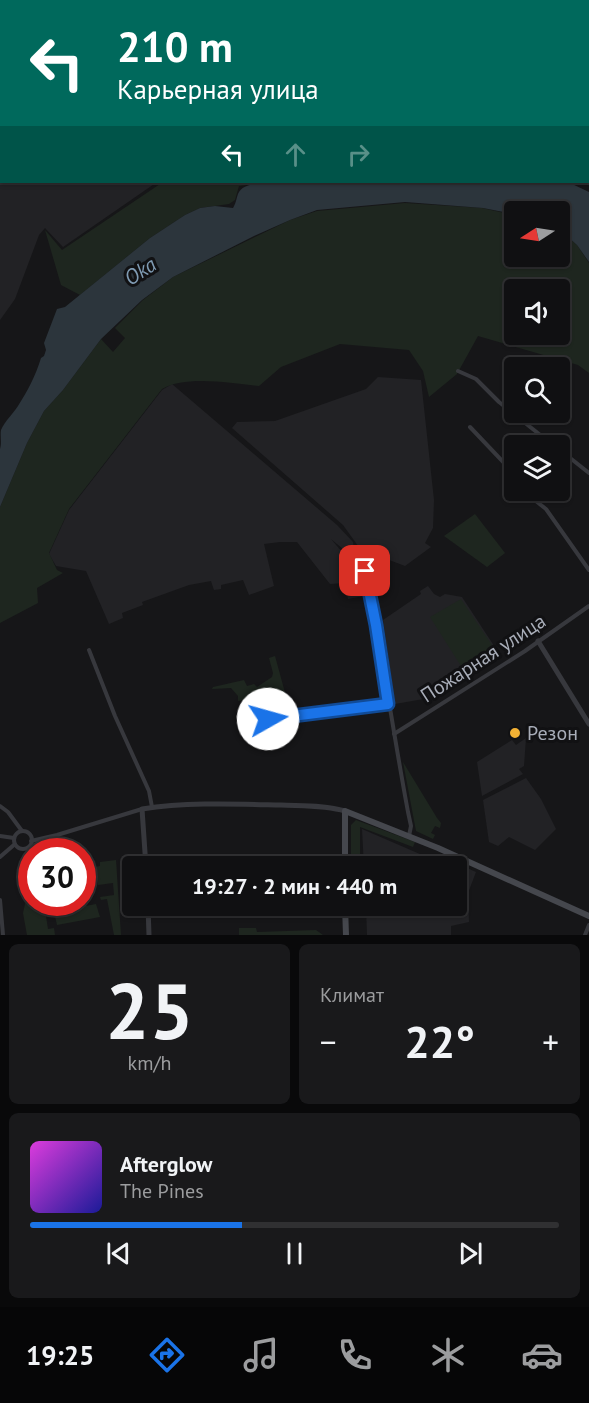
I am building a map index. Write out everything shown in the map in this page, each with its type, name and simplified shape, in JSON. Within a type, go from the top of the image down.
[{"type":"main road","points":[[345,856],[345,811],[409,836],[589,916]]},
{"type":"main road","points":[[345,916],[346,935]]},
{"type":"street","points":[[458,371],[476,379],[540,435]]},
{"type":"street","points":[[470,427],[504,463]]},
{"type":"street","points":[[570,458],[589,473]]},
{"type":"street","points":[[536,501],[546,509],[589,570]]},
{"type":"street","points":[[365,571],[411,826],[409,836]]},
{"type":"street","name":"Пожарная улица","points":[[394,734],[589,606]]},
{"type":"street","points":[[538,641],[589,724]]},
{"type":"street","points":[[89,650],[115,716],[149,791],[152,807]]},
{"type":"street","points":[[253,721],[388,704]]},
{"type":"street","points":[[43,838],[152,807],[250,804],[331,808],[345,811]]},
{"type":"street","points":[[0,806],[8,812],[22,831],[29,834],[30,838]]},
{"type":"street","points":[[142,809],[145,856]]},
{"type":"street","points":[[0,857],[14,841],[16,833],[22,831]]},
{"type":"street","points":[[0,836],[18,844]]},
{"type":"street","points":[[0,900],[3,935]]},
{"type":"street","points":[[148,916],[149,935]]},
{"type":"street","points":[[585,935],[589,925]]},
{"type":"shaded area","points":[[0,183],[156,183],[63,247],[45,228],[39,235],[15,299],[0,320]]},
{"type":"shaded area","points":[[162,183],[174,185],[180,183],[262,183],[239,186],[235,200],[229,204],[200,208],[185,215],[150,238],[80,295],[61,285],[45,230],[62,250]]},
{"type":"shaded area","points":[[405,203],[482,208],[504,213],[504,267],[570,267],[570,239],[589,263],[589,373],[570,363],[570,357],[550,357],[509,345],[570,345],[570,279],[504,279],[504,344],[478,336],[457,374],[429,397],[423,371],[409,350],[340,344],[281,367],[259,386],[196,381],[183,382],[162,389],[69,509],[49,553],[57,570],[63,573],[37,588],[38,603],[0,623],[0,507],[27,443],[44,411],[63,390],[101,339],[113,352],[125,338],[115,328],[143,300],[173,277],[290,220],[317,211]]},
{"type":"shaded area","points":[[378,377],[421,380],[434,500],[433,528],[425,543],[431,547],[405,566],[384,558],[366,557],[343,525],[232,428],[237,422],[275,421],[366,389]]},
{"type":"shaded area","points":[[172,384],[337,525],[353,542],[354,548],[349,554],[331,539],[365,579],[369,595],[348,599],[345,583],[330,584],[297,542],[280,542],[264,544],[274,586],[249,595],[243,580],[221,585],[221,589],[214,590],[211,581],[189,585],[142,602],[143,605],[122,613],[123,618],[109,624],[86,571],[56,566],[49,554],[69,510],[162,390]]},
{"type":"shaded area","points":[[475,514],[505,553],[487,567],[444,536]]},
{"type":"shaded area","points":[[428,586],[434,594],[440,597],[445,594],[462,597],[500,655],[429,698],[395,704],[383,620],[421,594],[420,591]]},
{"type":"shaded area","points":[[461,599],[498,654],[466,674],[430,617]]},
{"type":"shaded area","points":[[275,656],[287,700],[297,708],[295,712],[261,715],[257,699],[238,701],[238,696],[231,688],[212,689],[244,680],[247,686],[254,684],[257,687],[272,677],[269,658]]},
{"type":"shaded area","points":[[526,738],[524,766],[519,769],[523,774],[482,796],[477,762],[512,740],[516,745]]},
{"type":"shaded area","points":[[403,762],[441,823],[440,828],[435,826],[431,833],[435,835],[433,839],[416,831]]},
{"type":"shaded area","points":[[526,778],[541,799],[556,829],[535,850],[509,837],[498,846],[489,842],[483,800]]},
{"type":"shaded area","points":[[356,820],[415,842],[413,847],[360,827],[360,856],[351,856],[351,825]]},
{"type":"shaded area","points":[[362,829],[424,856],[363,856]]},
{"type":"shaded area","points":[[116,860],[121,935],[114,935],[107,899],[101,900],[100,897],[114,895],[113,883],[98,885],[96,867],[100,866],[100,862]]},
{"type":"shaded area","points":[[467,868],[476,872],[468,893],[469,922],[451,926],[451,935],[367,935],[366,916],[467,916]]},
{"type":"shaded area","points":[[96,904],[100,917],[57,925],[55,916],[96,916]]},
{"type":"shaded area","points":[[24,916],[46,916],[48,929],[54,928],[55,935],[27,935]]},
{"type":"shaded area","points":[[239,928],[256,928],[257,932],[316,930],[323,935],[239,935]]},
{"type":"water","name":"Oka","points":[[263,183],[570,183],[589,192],[589,262],[570,239],[570,201],[504,201],[504,212],[483,208],[405,202],[317,210],[290,220],[173,277],[142,300],[101,339],[63,390],[44,411],[27,443],[0,507],[1,430],[25,395],[41,358],[44,356],[46,350],[44,343],[57,309],[65,307],[150,238],[185,215],[200,208],[215,206],[233,208],[243,188]]},
{"type":"place","name":"Резон","points":[[515,733]]},
{"type":"route","points":[[268,719],[388,704],[365,571]]}]
